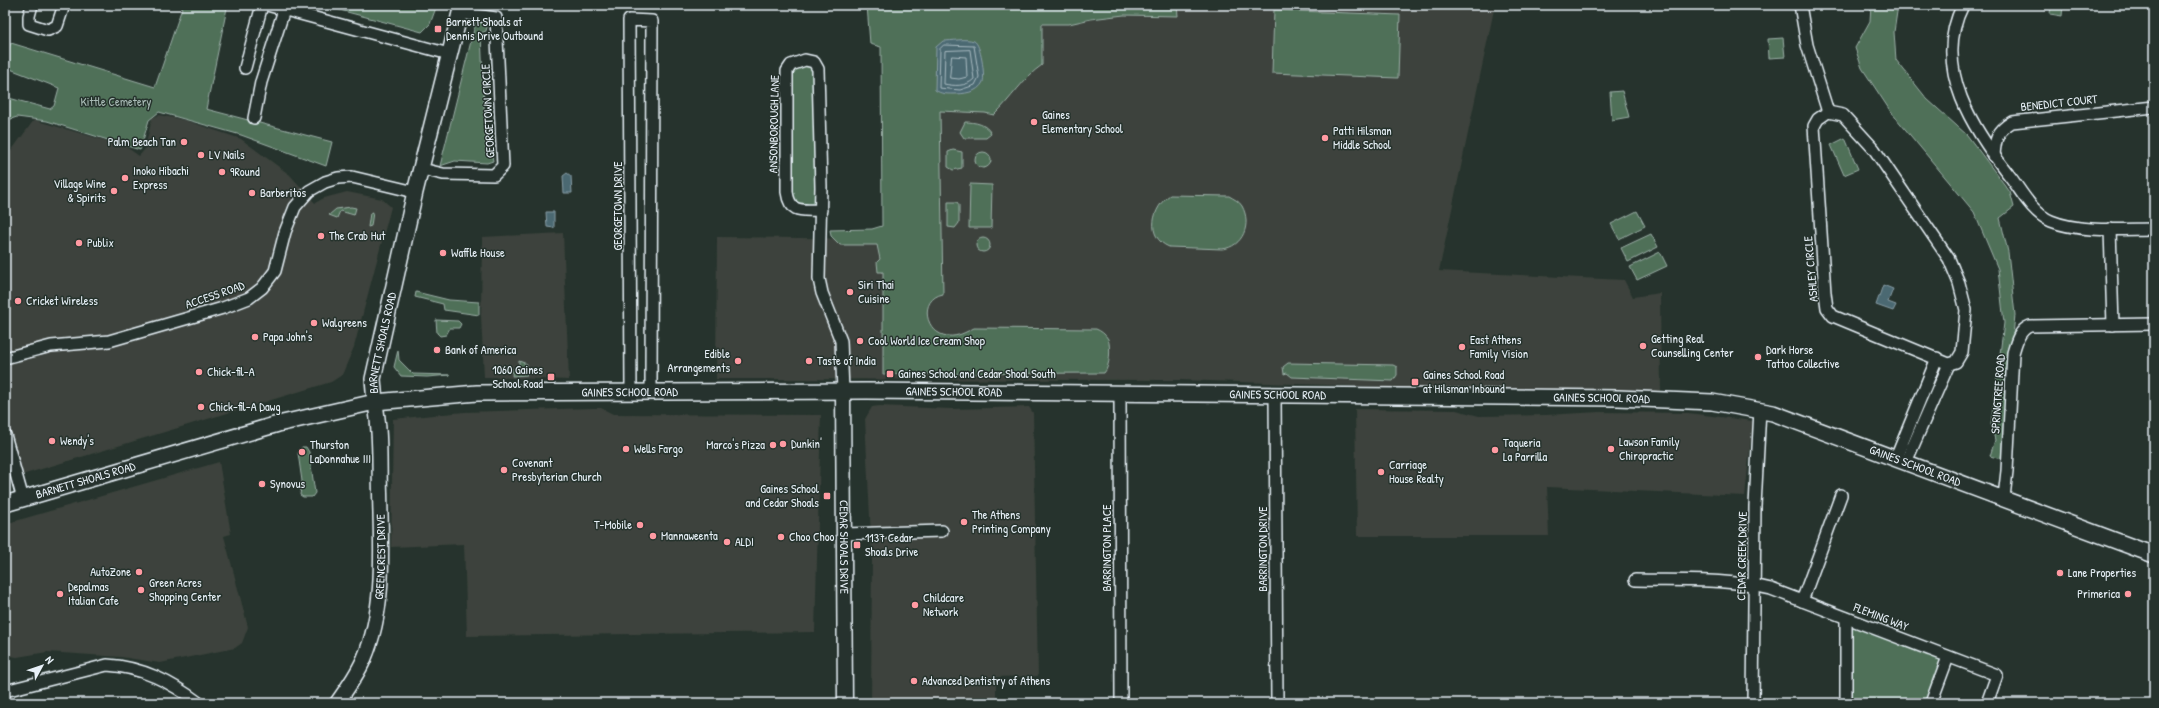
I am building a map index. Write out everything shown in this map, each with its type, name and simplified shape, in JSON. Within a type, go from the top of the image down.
[{"type":"main road","name":"BARNETT SHOALS ROAD","points":[[5,504],[278,424],[375,402],[373,379],[415,192],[461,9]]},
{"type":"main road","name":"GAINES SCHOOL ROAD","points":[[375,402],[509,392],[631,391],[1120,393],[1682,400],[1760,409],[2004,498],[2154,555]]},
{"type":"street","points":[[32,5],[29,16],[29,24],[48,30],[57,26],[64,5]]},
{"type":"street","points":[[245,68],[262,5]]},
{"type":"street","points":[[267,5],[449,54]]},
{"type":"street","points":[[1800,5],[1807,45],[1828,112],[1843,115],[1874,149],[1949,259],[1959,283],[1966,310],[1962,352],[1956,362],[1949,364],[1901,460]]},
{"type":"street","points":[[1963,5],[1958,15],[1951,52],[1958,92],[1970,120],[1994,156],[2032,206],[2050,220],[2068,226],[2110,229],[2154,229]]},
{"type":"street","name":"GEORGETOWN CIRCLE","points":[[422,169],[443,174],[494,175],[503,166],[496,18],[461,9]]},
{"type":"street","points":[[254,118],[261,82],[284,10]]},
{"type":"street","name":"GEORGETOWN DRIVE","points":[[631,391],[629,20],[652,21],[653,290],[651,391]]},
{"type":"street","name":"ANSONBOROUGH LANE","points":[[820,210],[802,210],[792,207],[786,192],[787,71],[791,65],[804,60],[814,62],[818,69],[820,210],[819,279],[822,294],[841,341],[843,392]]},
{"type":"street","name":"BENEDICT COURT","points":[[1994,156],[1995,141],[1998,133],[2002,128],[2012,122],[2154,107]]},
{"type":"street","name":"ASHLEY CIRCLE","points":[[1828,112],[1818,119],[1814,126],[1825,293],[1829,312],[1833,316],[1949,364]]},
{"type":"street","name":"ACCESS ROAD","points":[[5,358],[51,346],[109,340],[123,337],[248,298],[262,288],[274,271],[288,221],[295,207],[309,191],[325,182],[338,178],[352,177],[415,192]]},
{"type":"street","points":[[2110,229],[2113,325]]},
{"type":"street","name":"SPRINGTREE ROAD","points":[[2004,498],[2007,471],[2013,353],[2018,337],[2024,328],[2030,326],[2154,324]]},
{"type":"street","points":[[1901,460],[1937,358]]},
{"type":"street","name":"CEDAR SHOALS DRIVE","points":[[843,392],[845,703]]},
{"type":"street","name":"BARRINGTON PLACE","points":[[1120,393],[1121,703]]},
{"type":"street","name":"BARRINGTON DRIVE","points":[[1275,395],[1277,703]]},
{"type":"street","name":"GREENCREST DRIVE","points":[[337,703],[353,681],[364,659],[377,616],[379,593],[380,501],[378,417],[375,402]]},
{"type":"street","name":"CEDAR CREEK DRIVE","points":[[1753,703],[1755,506],[1760,409]]},
{"type":"street","points":[[5,435],[23,499]]},
{"type":"street","points":[[1802,601],[1841,495]]},
{"type":"street","points":[[844,534],[942,531]]},
{"type":"street","name":"FLEMING WAY","points":[[1635,580],[1690,580],[1754,585],[1802,601],[1997,675],[1987,703]]},
{"type":"street","points":[[1846,618],[1846,703]]},
{"type":"street","points":[[1931,703],[1948,657]]},
{"type":"street","points":[[5,691],[107,665],[120,666],[159,678],[177,687],[199,703]]},
{"type":"shaded area","points":[[885,5],[1495,5],[1439,271],[1624,280],[1633,297],[1660,293],[1661,391],[1414,388],[1180,380],[716,379],[717,237],[884,239]]},
{"type":"shaded area","points":[[159,115],[184,120],[241,139],[290,175],[315,203],[324,198],[347,192],[382,199],[391,207],[354,347],[342,375],[331,382],[5,480],[5,159],[34,120],[125,146],[139,156],[145,149],[152,118]]},
{"type":"shaded area","points":[[563,233],[569,380],[484,377],[481,316],[482,237]]},
{"type":"shaded area","points":[[872,407],[951,409],[1029,407],[1033,413],[1038,676],[996,677],[996,703],[871,703],[872,557],[865,419]]},
{"type":"shaded area","points":[[601,408],[613,414],[821,415],[815,632],[467,636],[464,544],[391,547],[393,419],[464,412]]},
{"type":"shaded area","points":[[1355,409],[1456,410],[1479,416],[1546,415],[1599,412],[1688,413],[1753,421],[1745,496],[1547,487],[1549,536],[1357,536]]},
{"type":"shaded area","points":[[219,462],[231,534],[224,536],[248,627],[242,643],[235,648],[160,663],[121,657],[47,652],[17,657],[5,655],[5,524]]},
{"type":"green space","name":"Kittle Cemetery","points":[[183,5],[216,5],[227,8],[206,109],[332,142],[326,166],[241,135],[159,112],[149,120],[140,150],[47,121],[17,117],[5,121],[5,97],[50,109],[54,106],[59,88],[5,67],[5,56],[11,43],[155,87]]},
{"type":"green space","points":[[321,5],[437,5],[430,24],[422,32]]},
{"type":"green space","points":[[867,5],[1177,5],[1178,16],[1124,15],[1091,19],[1069,24],[1042,24],[1042,65],[1023,82],[994,115],[985,113],[940,111],[943,294],[935,297],[930,302],[928,316],[930,323],[940,334],[948,336],[959,335],[974,328],[1096,329],[1104,334],[1109,343],[1109,362],[1104,373],[883,374],[883,272],[878,272],[877,262],[880,259],[877,245],[840,245],[831,236],[830,230],[872,229],[882,226],[881,47],[870,44]]},
{"type":"green space","points":[[1871,5],[1898,5],[1894,32],[1896,60],[1927,99],[1967,135],[2010,192],[2014,207],[2000,218],[2008,252],[2015,315],[2001,459],[1990,456],[1995,440],[1991,424],[2004,323],[1998,269],[1974,212],[1891,112],[1862,68],[1855,48],[1870,21]]},
{"type":"green space","points":[[2051,5],[2063,5],[2062,16],[2050,14]]},
{"type":"green space","points":[[1274,10],[1400,15],[1398,78],[1272,73]]},
{"type":"green space","points":[[476,21],[487,27],[486,31],[481,33],[486,154],[492,155],[493,161],[487,163],[455,161],[440,166]]},
{"type":"green space","points":[[1783,38],[1785,57],[1769,58],[1768,39]]},
{"type":"green space","points":[[800,63],[814,67],[816,203],[812,206],[798,206],[791,200],[792,71]]},
{"type":"green space","points":[[1622,91],[1629,117],[1612,120],[1610,92]]},
{"type":"green space","points":[[965,122],[973,122],[984,126],[991,134],[986,138],[964,138],[960,132]]},
{"type":"green space","points":[[1845,138],[1858,169],[1844,175],[1831,145]]},
{"type":"green space","points":[[953,150],[962,152],[962,168],[953,170],[948,167],[948,152]]},
{"type":"green space","points":[[983,152],[990,157],[991,160],[986,167],[983,168],[976,163],[975,160],[980,153]]},
{"type":"green space","points":[[970,184],[992,185],[991,228],[969,228]]},
{"type":"green space","points":[[1170,195],[1229,196],[1242,206],[1245,213],[1246,227],[1244,234],[1235,244],[1222,249],[1169,247],[1161,242],[1156,236],[1154,222],[1155,214],[1159,207]]},
{"type":"green space","points":[[948,202],[957,202],[959,205],[959,223],[955,228],[948,227]]},
{"type":"green space","points":[[351,207],[356,208],[354,215],[340,211],[337,218],[329,215],[336,209]]},
{"type":"green space","points":[[1637,211],[1645,226],[1619,239],[1611,224]]},
{"type":"green space","points":[[373,212],[371,226],[368,227],[370,213]]},
{"type":"green space","points":[[1651,234],[1658,247],[1628,262],[1621,248]]},
{"type":"green space","points":[[980,238],[986,238],[990,242],[990,248],[986,252],[980,252],[976,248],[976,242]]},
{"type":"green space","points":[[1660,252],[1667,266],[1637,280],[1630,267]]},
{"type":"green space","points":[[416,292],[449,300],[479,302],[479,315],[444,310],[443,304],[415,297]]},
{"type":"green space","points":[[436,320],[458,321],[461,324],[459,328],[450,328],[446,335],[440,336],[437,333]]},
{"type":"green space","points":[[398,350],[399,360],[413,374],[450,375],[427,377],[401,376],[394,367]]},
{"type":"green space","points":[[519,361],[527,364],[527,375],[512,376],[513,368],[517,370],[519,369]]},
{"type":"green space","points":[[1288,363],[1393,365],[1397,367],[1397,375],[1393,381],[1292,377],[1287,373],[1284,374],[1283,367]]},
{"type":"green space","points":[[302,447],[306,447],[309,452],[315,493],[312,497],[303,497],[300,495],[302,481],[298,453]]},
{"type":"green space","points":[[1853,627],[1899,643],[1899,645],[1928,656],[1929,654],[1942,659],[1928,703],[1868,703],[1856,700],[1855,703],[1850,703],[1850,629]]},
{"type":"water","points":[[967,40],[974,41],[976,43],[982,60],[983,73],[983,82],[978,89],[957,94],[944,94],[935,90],[936,47],[943,41]]},
{"type":"water","points":[[567,173],[571,176],[572,193],[564,193],[563,176]]},
{"type":"water","points":[[546,212],[554,212],[554,228],[547,227]]},
{"type":"water","points":[[1883,285],[1893,289],[1888,302],[1896,305],[1893,311],[1876,305]]},
{"type":"place","name":"Barnett Shoals at Dennis Drive Outbound","points":[[438,29]]},
{"type":"place","name":"Gaines Elementary School","points":[[1034,122]]},
{"type":"place","name":"Patti Hilsman Middle School","points":[[1325,138]]},
{"type":"place","name":"Palm Beach Tan","points":[[184,142]]},
{"type":"place","name":"LV Nails","points":[[201,155]]},
{"type":"place","name":"9Round","points":[[222,172]]},
{"type":"place","name":"Inoko Hibachi Express","points":[[125,178]]},
{"type":"place","name":"Village Wine & Spirits","points":[[114,191]]},
{"type":"place","name":"Barberitos","points":[[252,193]]},
{"type":"place","name":"The Crab Hut","points":[[321,236]]},
{"type":"place","name":"Publix","points":[[79,243]]},
{"type":"place","name":"Waffle House","points":[[443,253]]},
{"type":"place","name":"Siri Thai Cuisine","points":[[850,292]]},
{"type":"place","name":"Cricket Wireless","points":[[18,301]]},
{"type":"place","name":"Walgreens","points":[[314,323]]},
{"type":"place","name":"Papa John's","points":[[255,337]]},
{"type":"place","name":"Cool World Ice Cream Shop","points":[[860,341]]},
{"type":"place","name":"Getting Real Counselling Center","points":[[1643,346]]},
{"type":"place","name":"East Athens Family Vision","points":[[1462,347]]},
{"type":"place","name":"Bank of America","points":[[437,350]]},
{"type":"place","name":"Dark Horse Tattoo Collective","points":[[1758,357]]},
{"type":"place","name":"Edible Arrangements","points":[[738,361]]},
{"type":"place","name":"Taste of India","points":[[809,361]]},
{"type":"place","name":"Chick-fil-A","points":[[199,372]]},
{"type":"place","name":"Gaines School and Cedar Shoal South","points":[[890,374]]},
{"type":"place","name":"1060 Gaines School Road","points":[[551,377]]},
{"type":"place","name":"Gaines School Road at Hilsman Inbound","points":[[1415,382]]},
{"type":"place","name":"Chick-fil-A Dawg","points":[[201,407]]},
{"type":"place","name":"Wendy's","points":[[52,441]]},
{"type":"place","name":"Dunkin'","points":[[783,444]]},
{"type":"place","name":"Marco's Pizza","points":[[773,445]]},
{"type":"place","name":"Wells Fargo","points":[[626,449]]},
{"type":"place","name":"Lawson Family Chiropractic","points":[[1611,449]]},
{"type":"place","name":"Taqueria La Parrilla","points":[[1495,450]]},
{"type":"place","name":"Thurston LaDonnahue III","points":[[302,452]]},
{"type":"place","name":"Covenant Presbyterian Church","points":[[504,470]]},
{"type":"place","name":"Carriage House Realty","points":[[1381,472]]},
{"type":"place","name":"Synovus","points":[[262,484]]},
{"type":"place","name":"Gaines School and Cedar Shoals","points":[[827,496]]},
{"type":"place","name":"The Athens Printing Company","points":[[964,522]]},
{"type":"place","name":"T-Mobile","points":[[640,525]]},
{"type":"place","name":"Mannaweenta","points":[[653,536]]},
{"type":"place","name":"Choo Choo","points":[[781,537]]},
{"type":"place","name":"ALDI","points":[[727,542]]},
{"type":"place","name":"1137 Cedar Shoals Drive","points":[[857,545]]},
{"type":"place","name":"AutoZone","points":[[139,572]]},
{"type":"place","name":"Lane Properties","points":[[2060,573]]},
{"type":"place","name":"Green Acres Shopping Center","points":[[141,590]]},
{"type":"place","name":"Depalmas Italian Cafe","points":[[60,594]]},
{"type":"place","name":"Primerica","points":[[2128,594]]},
{"type":"place","name":"Childcare Network","points":[[915,605]]},
{"type":"place","name":"Advanced Dentistry of Athens","points":[[914,681]]}]
